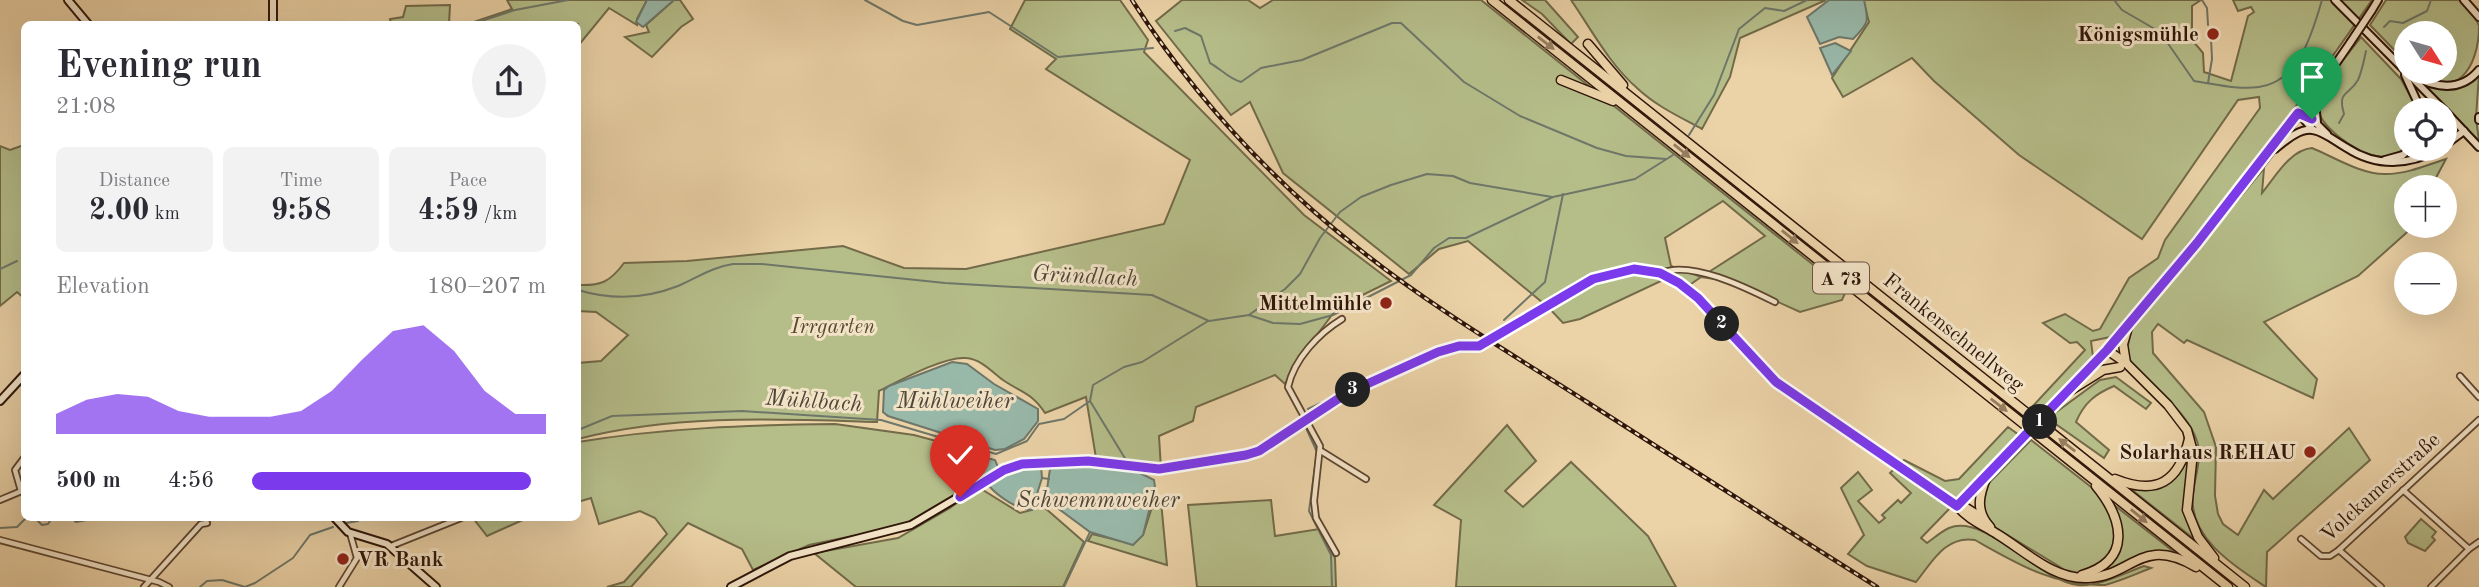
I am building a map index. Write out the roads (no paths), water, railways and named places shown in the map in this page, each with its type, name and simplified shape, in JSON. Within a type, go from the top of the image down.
[{"type":"highway","name":"Frankenschnellweg","points":[[1492,0],[2226,585]]},
{"type":"highway","name":"Frankenschnellweg","points":[[1509,0],[2245,587]]},
{"type":"highway","points":[[1588,44],[1639,103]]},
{"type":"highway","points":[[1561,80],[1628,108]]},
{"type":"highway","points":[[2123,365],[2123,344],[2129,324]]},
{"type":"highway","points":[[2106,351],[2179,416],[2193,452],[2187,509],[2198,537],[2222,568]]},
{"type":"highway","points":[[2071,390],[2104,370],[2123,365]]},
{"type":"highway","points":[[2104,474],[2135,486],[2160,484],[2178,469],[2189,436]]},
{"type":"highway","points":[[2075,577],[2101,566],[2113,553],[2118,539],[2117,519],[2085,473]]},
{"type":"highway","points":[[1982,518],[1979,503],[1987,476]]},
{"type":"highway","points":[[1959,505],[1982,518],[1994,532]]},
{"type":"highway","points":[[1959,505],[1972,520],[2045,566],[2075,577],[2101,576],[2147,556],[2162,555],[2188,563],[2226,585]]},
{"type":"street","points":[[68,0],[86,21]]},
{"type":"street","points":[[273,0],[273,21]]},
{"type":"street","points":[[2335,0],[2394,61]]},
{"type":"street","points":[[731,587],[762,569],[800,553],[886,533],[911,524],[1012,467],[1088,461],[1159,469],[1259,451],[1347,393],[1438,352],[1459,346],[1479,346],[1593,279],[1634,269],[1660,273],[1679,283],[1698,298],[1776,382],[1959,505],[2071,390],[2129,324],[2264,159],[2350,43],[2378,0]]},
{"type":"street","points":[[2463,0],[2479,17]]},
{"type":"street","points":[[2457,83],[2468,81],[2479,70]]},
{"type":"street","points":[[2417,84],[2431,98]]},
{"type":"street","points":[[2429,84],[2441,87],[2454,84]]},
{"type":"street","points":[[2314,93],[2316,128]]},
{"type":"street","points":[[2298,113],[2305,115],[2316,128],[2357,155],[2380,162],[2409,161]]},
{"type":"street","points":[[2457,124],[2479,147]]},
{"type":"street","points":[[2264,159],[2292,136],[2316,128]]},
{"type":"street","points":[[2457,136],[2464,131]]},
{"type":"street","points":[[2380,162],[2394,158]]},
{"type":"street","points":[[1660,273],[1669,270],[1702,274],[1739,284],[1775,302]]},
{"type":"street","points":[[1336,553],[1317,518],[1314,500],[1321,451],[1307,418],[1290,393],[1290,380],[1318,337],[1342,319]]},
{"type":"street","points":[[2460,376],[2479,397]]},
{"type":"street","points":[[0,401],[21,378]]},
{"type":"street","name":"Volckamerstraße","points":[[2301,539],[2321,556],[2330,556],[2339,550],[2479,420]]},
{"type":"street","points":[[1321,451],[1366,479]]},
{"type":"street","points":[[21,462],[15,470],[21,486]]},
{"type":"street","points":[[2403,490],[2469,548]]},
{"type":"street","points":[[0,500],[21,492]]},
{"type":"street","points":[[338,521],[350,533],[357,558],[339,587]]},
{"type":"street","points":[[391,546],[447,521]]},
{"type":"street","points":[[144,587],[201,524],[207,523]]},
{"type":"street","points":[[350,533],[374,538],[391,546],[436,587]]},
{"type":"street","points":[[0,540],[169,587]]},
{"type":"street","points":[[2431,587],[2469,548],[2479,542]]},
{"type":"street","points":[[2339,550],[2381,587]]},
{"type":"water","points":[[647,0],[674,0],[643,27],[636,22]]},
{"type":"water","points":[[1829,0],[1864,0],[1866,22],[1853,39],[1839,37],[1820,44],[1807,17]]},
{"type":"water","points":[[1835,43],[1851,51],[1832,75],[1820,48]]},
{"type":"water","name":"Mühlweiher","points":[[952,362],[967,364],[994,384],[1038,409],[1038,421],[1024,439],[1005,449],[995,450],[888,416],[883,412],[884,390],[889,386]]},
{"type":"water","points":[[960,451],[995,460],[998,467],[965,488],[952,466],[952,456]]},
{"type":"water","points":[[1041,466],[1042,478],[1032,510],[1009,502],[989,486],[989,483],[1015,468]]},
{"type":"water","name":"Schwemmweiher","points":[[1072,466],[1132,469],[1154,480],[1155,487],[1143,535],[1133,545],[1090,532],[1048,501],[1046,496],[1050,469]]},
{"type":"waterway","points":[[481,21],[515,10],[568,0]]},
{"type":"waterway","points":[[865,0],[903,21],[917,25],[989,12],[1058,57],[1153,48]]},
{"type":"waterway","name":"Gründlach","points":[[1689,135],[1714,95],[1739,29],[1765,8],[1784,11],[1807,0]]},
{"type":"waterway","name":"Gründlach","points":[[2114,0],[2122,10],[2160,32],[2194,81],[2243,88],[2273,83],[2294,66],[2314,27],[2322,0]]},
{"type":"waterway","name":"Gründlach","points":[[2202,0],[2207,8],[2208,25]]},
{"type":"waterway","points":[[2384,27],[2390,21],[2403,23],[2427,11],[2431,0]]},
{"type":"waterway","points":[[1175,31],[1185,28],[1201,36],[1210,63],[1241,82],[1261,68],[1302,60],[1392,23],[1401,23],[1464,82],[1520,116],[1597,148],[1626,156],[1666,159]]},
{"type":"waterway","name":"Gründlach","points":[[2208,83],[2212,59],[2211,39]]},
{"type":"waterway","points":[[2339,123],[2344,114],[2343,97],[2358,80],[2366,51]]},
{"type":"waterway","name":"Gründlach","points":[[581,291],[615,297],[641,296],[678,286],[725,265],[761,264],[945,283],[1152,295],[1209,321],[1249,315],[1273,323],[1300,324],[1333,315],[1411,275],[1434,248],[1449,238],[1466,238],[1553,197],[1635,179],[1673,155]]},
{"type":"waterway","points":[[1249,315],[1285,289],[1300,274],[1320,238],[1340,212],[1361,197],[1391,185],[1427,174],[1453,176],[1470,183],[1552,197]]},
{"type":"waterway","points":[[1504,320],[1545,282],[1563,194]]},
{"type":"waterway","points":[[0,269],[17,261]]},
{"type":"waterway","name":"Mühlbach","points":[[581,429],[612,416],[742,411],[881,420],[996,454],[1027,441],[1039,424],[1064,419],[1090,401],[1093,385],[1124,367],[1142,362],[1208,321]]},
{"type":"waterway","points":[[1467,343],[1479,341]]},
{"type":"waterway","points":[[1354,386],[1434,348],[1455,344]]},
{"type":"waterway","points":[[1325,401],[1343,392]]},
{"type":"waterway","points":[[1090,401],[1126,460]]},
{"type":"waterway","points":[[1308,409],[1321,403]]},
{"type":"waterway","points":[[1306,428],[1317,452],[1309,511],[1331,555],[1332,587]]},
{"type":"waterway","points":[[1042,478],[1049,479]]},
{"type":"waterway","name":"Gründlach","points":[[0,528],[17,527],[23,521]]},
{"type":"waterway","name":"Gründlach","points":[[38,521],[42,525],[50,521]]},
{"type":"waterway","name":"Gründlach","points":[[75,521],[81,521]]},
{"type":"waterway","name":"Mühlbach","points":[[346,523],[358,521]]},
{"type":"waterway","name":"Mühlbach","points":[[200,587],[207,581],[222,580],[245,587],[255,583],[293,558],[310,535],[333,527]]},
{"type":"waterway","points":[[1064,587],[1090,532]]},
{"type":"railway","points":[[1132,0],[1181,69],[1235,134],[1295,194],[1359,249],[1471,328],[1877,587]]},
{"type":"place","name":"Königsmühle","points":[[2213,34]]},
{"type":"place","name":"Mittelmühle","points":[[1386,303]]},
{"type":"place","name":"Solarhaus REHAU","points":[[2310,452]]},
{"type":"place","name":"VR Bank","points":[[343,559]]},
{"type":"park label","name":"Irrgarten","points":[[833,326]]}]
